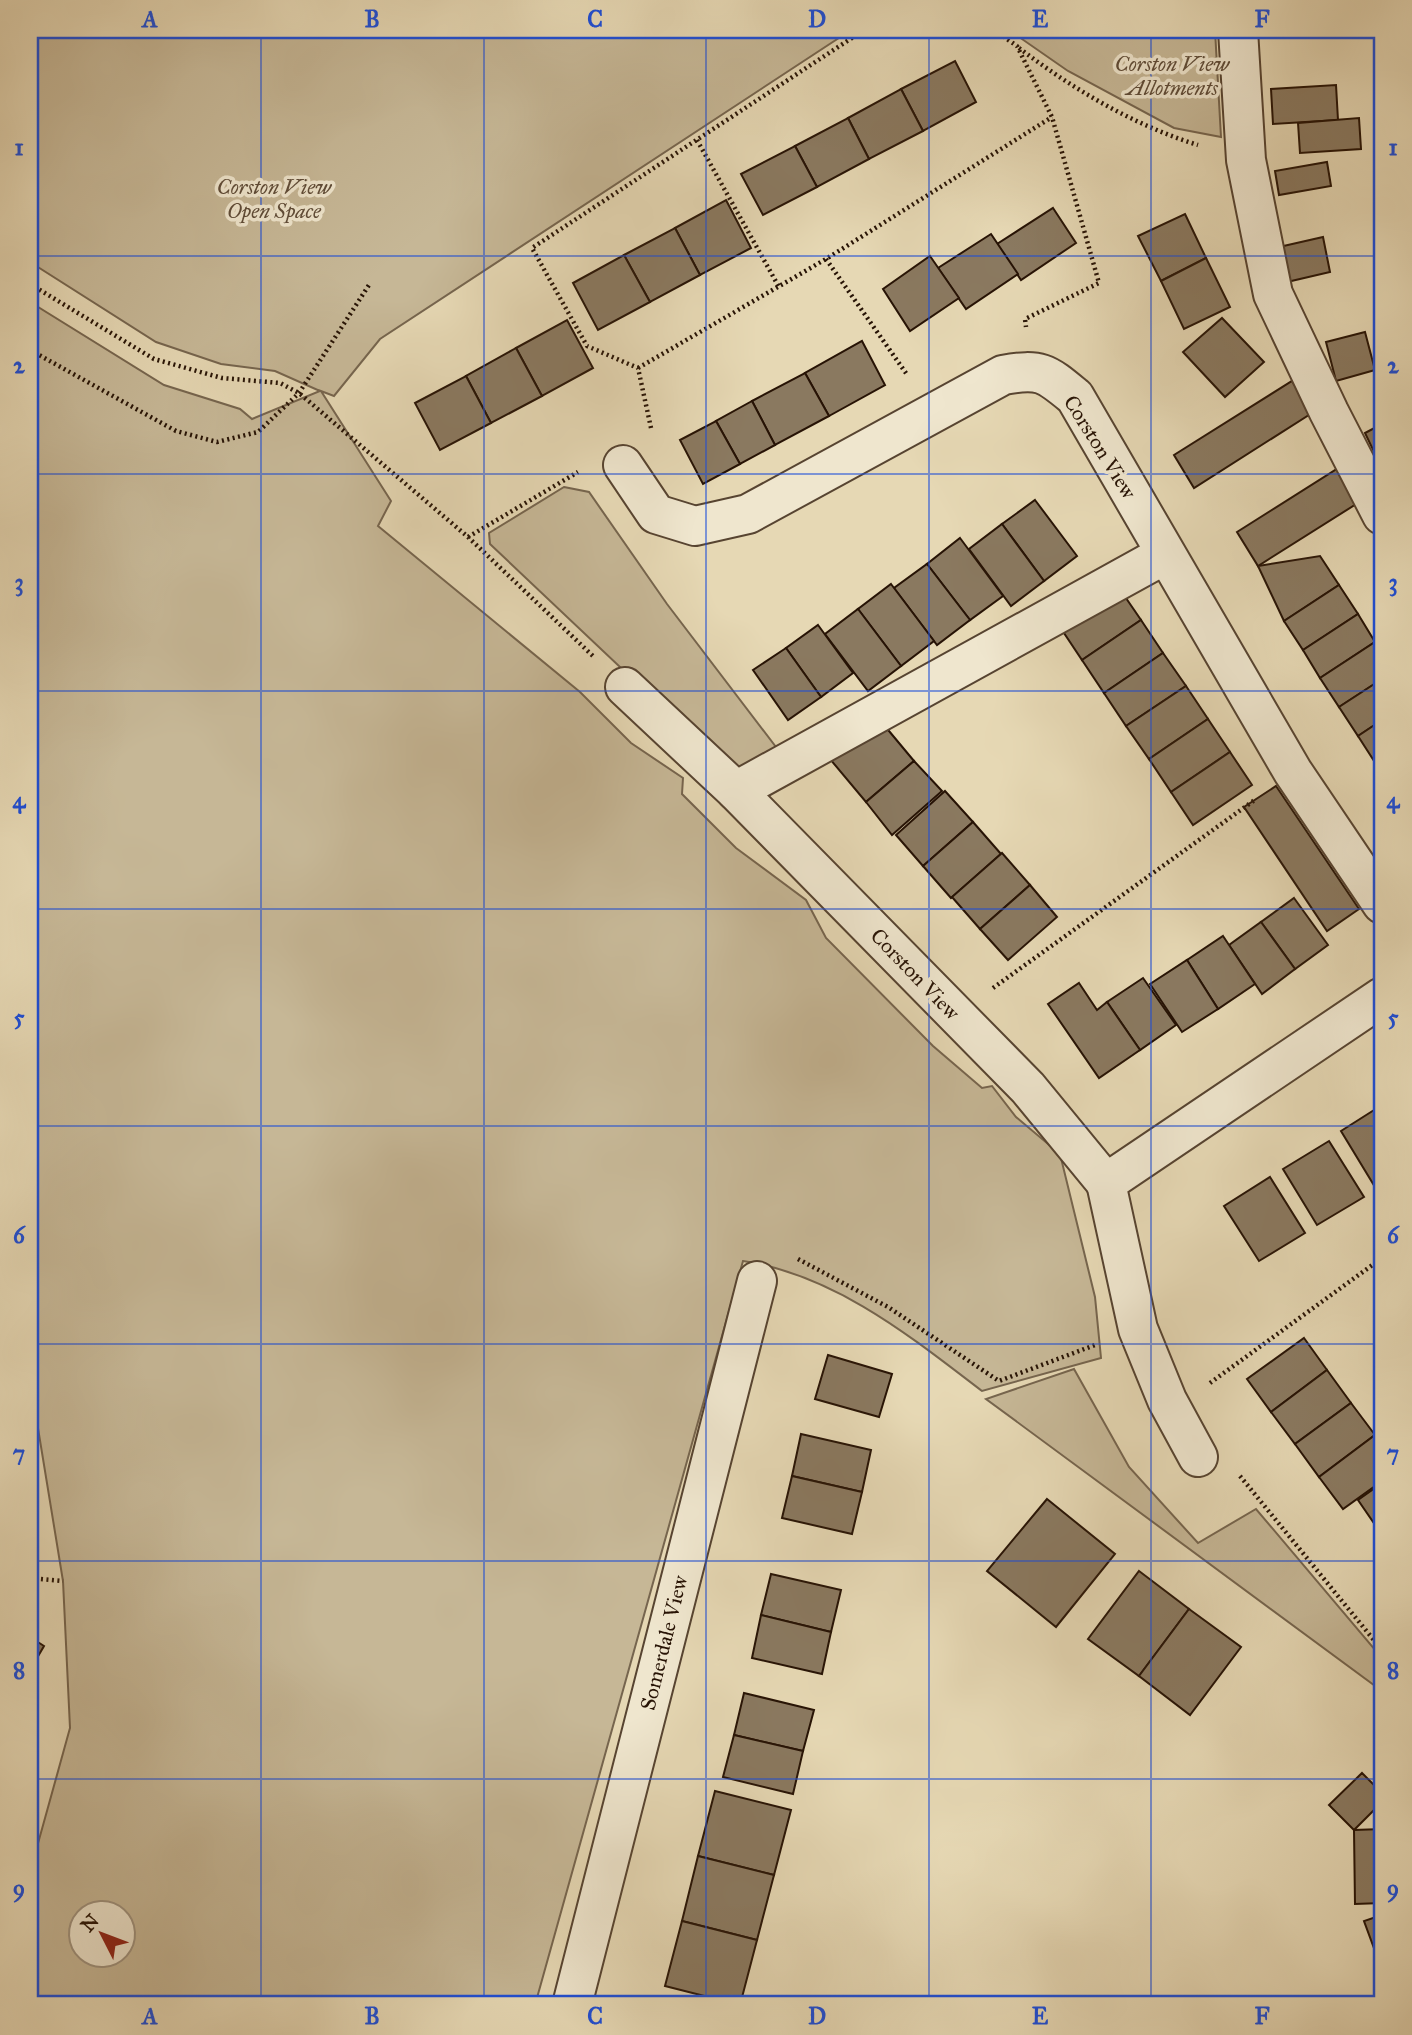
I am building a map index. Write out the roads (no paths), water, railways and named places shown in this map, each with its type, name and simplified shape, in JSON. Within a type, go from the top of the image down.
[{"type":"street","points":[[1238,30],[1246,160],[1273,294],[1382,515]]},
{"type":"street","name":"Corston View","points":[[623,465],[656,514],[695,526],[748,514],[1003,375],[1031,370],[1051,377],[1074,397],[1293,772],[1382,904]]},
{"type":"street","points":[[736,791],[1164,555]]},
{"type":"street","name":"Corston View","points":[[625,687],[736,791],[1028,1088],[1106,1183],[1138,1329],[1173,1410],[1198,1457]]},
{"type":"street","points":[[1106,1183],[1382,997]]},
{"type":"street","name":"Somerdale View","points":[[572,2005],[757,1281]]},
{"type":"park label","name":"Corston View Allotments","points":[[1172,76]]},
{"type":"park label","name":"Corston View Open Space","points":[[274,199]]}]
